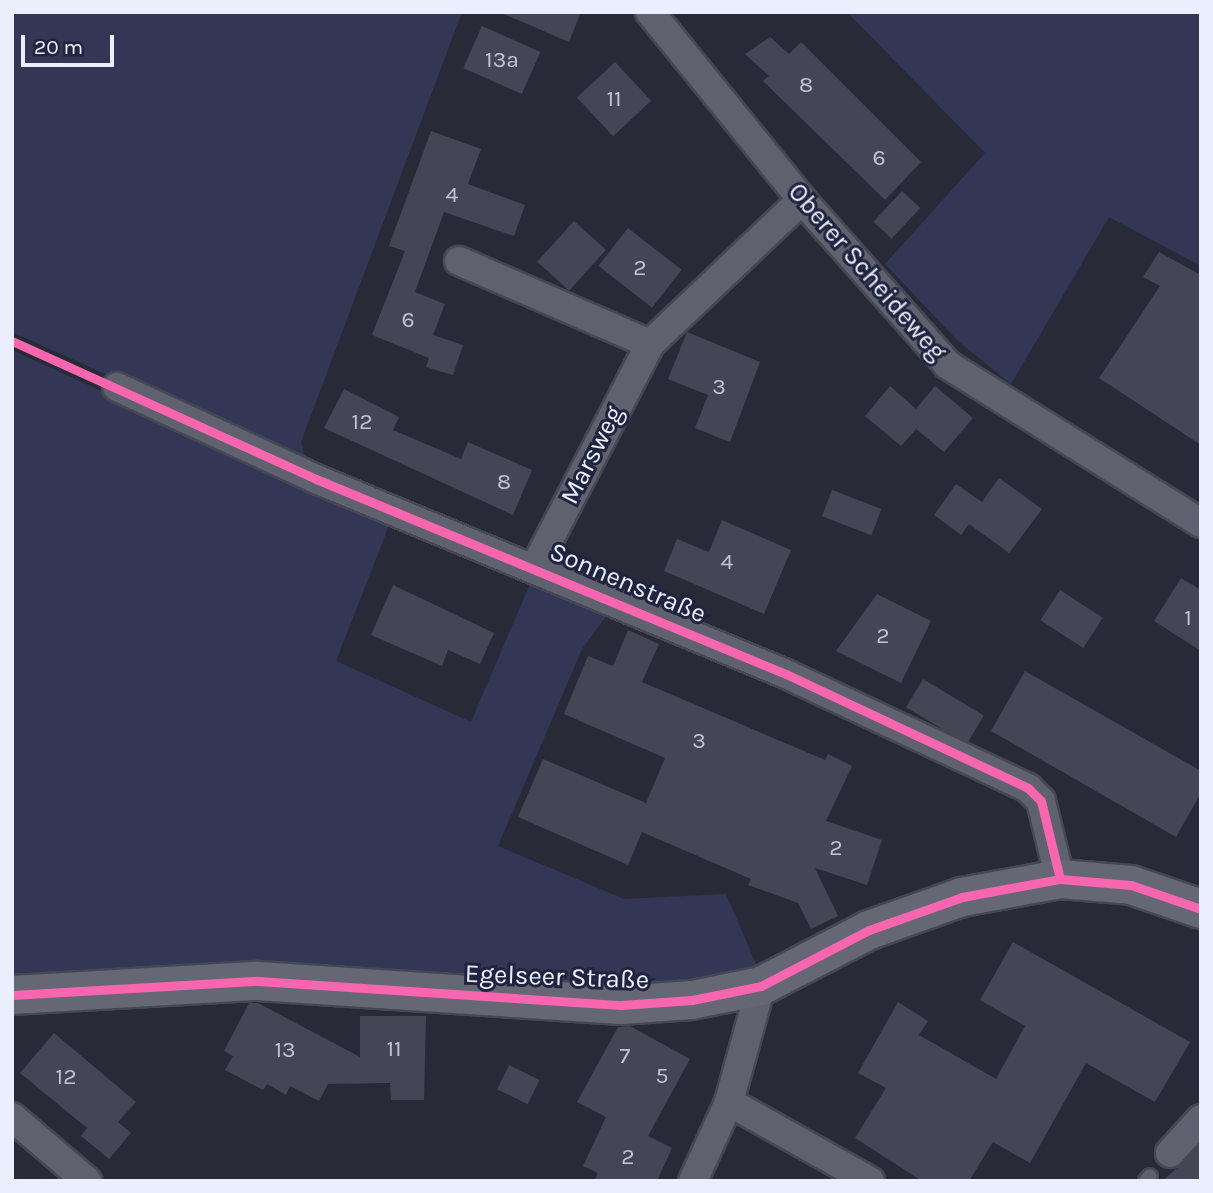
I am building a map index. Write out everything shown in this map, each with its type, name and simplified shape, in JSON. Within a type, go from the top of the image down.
[{"type":"street","name":"Oberer Scheideweg","points":[[650,12],[802,200],[948,365],[1201,523]]},
{"type":"street","name":"Marsweg","points":[[535,566],[650,344],[802,200]]},
{"type":"street","points":[[459,261],[650,344]]},
{"type":"street","name":"Sonnenstraße","points":[[117,387],[316,479],[535,566],[786,674],[1028,788],[1041,801],[1060,878]]},
{"type":"street","name":"Egelseer Straße","points":[[12,995],[258,981],[621,1006],[692,1000],[761,986],[881,926],[962,897],[1060,878],[1131,885],[1201,909]]},
{"type":"street","points":[[693,1181],[729,1102],[761,986]]},
{"type":"street","points":[[729,1102],[861,1178]]},
{"type":"street","points":[[12,1117],[87,1181]]},
{"type":"street","points":[[1170,1153],[1201,1119]]},
{"type":"shaded area","points":[[12,12],[462,12],[301,442],[307,465],[12,332]]},
{"type":"shaded area","points":[[847,12],[1201,12],[1201,266],[1109,217],[1011,384],[958,341],[885,264],[985,153]]},
{"type":"shaded area","points":[[12,350],[390,523],[336,661],[471,722],[530,584],[607,615],[582,649],[498,846],[624,899],[726,894],[759,971],[622,993],[12,977]]},
{"type":"building","points":[[499,12],[581,12],[569,42]]},
{"type":"building","points":[[482,26],[540,52],[522,94],[463,68]]},
{"type":"building","points":[[770,37],[789,54],[801,42],[921,162],[885,200],[763,81],[769,76],[745,54]]},
{"type":"building","points":[[615,62],[651,101],[613,136],[577,97]]},
{"type":"building","points":[[431,131],[481,149],[468,184],[525,205],[514,236],[444,212],[415,292],[445,304],[433,335],[463,345],[453,375],[426,367],[429,358],[372,335],[405,251],[389,246]]},
{"type":"building","points":[[902,191],[920,208],[892,239],[873,222]]},
{"type":"building","points":[[574,221],[606,250],[569,291],[537,262]]},
{"type":"building","points":[[628,228],[682,270],[652,308],[598,266]]},
{"type":"building","points":[[1159,252],[1201,275],[1201,445],[1099,378],[1160,286],[1143,277]]},
{"type":"building","points":[[687,332],[760,362],[730,442],[695,428],[708,395],[668,379]]},
{"type":"building","points":[[890,386],[916,409],[935,386],[973,418],[944,452],[916,429],[901,446],[865,416]]},
{"type":"building","points":[[344,389],[399,417],[393,430],[461,459],[468,442],[532,470],[513,515],[324,428]]},
{"type":"building","points":[[999,478],[1042,509],[1009,553],[969,524],[961,535],[934,515],[956,484],[982,502]]},
{"type":"building","points":[[832,490],[881,509],[871,535],[822,516]]},
{"type":"building","points":[[722,520],[791,550],[764,614],[664,571],[677,539],[709,552]]},
{"type":"building","points":[[1181,578],[1201,590],[1201,651],[1154,621]]},
{"type":"building","points":[[393,585],[494,633],[480,664],[448,650],[442,666],[371,635]]},
{"type":"building","points":[[1060,590],[1103,618],[1083,648],[1040,620]]},
{"type":"building","points":[[877,594],[931,621],[901,683],[836,651]]},
{"type":"building","points":[[628,630],[659,644],[642,682],[825,760],[828,754],[852,766],[826,821],[882,840],[867,885],[815,868],[838,916],[811,929],[798,903],[748,885],[751,879],[642,832],[628,865],[518,817],[543,759],[646,803],[665,758],[564,714],[588,656],[613,666]]},
{"type":"building","points":[[1025,671],[1201,771],[1201,793],[1176,837],[991,731]]},
{"type":"building","points":[[923,679],[984,716],[967,744],[906,707]]},
{"type":"building","points":[[1013,942],[1190,1042],[1155,1102],[1086,1063],[1030,1163],[993,1142],[969,1181],[922,1181],[855,1138],[886,1088],[858,1073],[898,1002],[928,1021],[919,1035],[996,1079],[1025,1026],[980,1000]]},
{"type":"building","points":[[249,1003],[258,1003],[360,1057],[360,1016],[426,1016],[424,1100],[391,1100],[390,1083],[328,1084],[319,1101],[290,1086],[286,1095],[267,1084],[263,1090],[225,1070],[233,1056],[224,1051]]},
{"type":"building","points":[[630,1026],[690,1059],[648,1136],[672,1148],[657,1181],[594,1181],[598,1173],[583,1166],[606,1117],[577,1102],[618,1027]]},
{"type":"building","points":[[54,1033],[136,1102],[118,1122],[131,1133],[109,1159],[81,1136],[87,1128],[20,1073]]},
{"type":"building","points":[[509,1065],[540,1080],[528,1104],[497,1089]]},
{"type":"building","points":[[1201,1144],[1201,1181],[1162,1181],[1182,1164]]},
{"type":"cycle path","points":[[12,341],[316,479],[786,674],[1028,788],[1041,801],[1060,879]]},
{"type":"cycle path","points":[[12,995],[258,981],[621,1005],[692,1000],[761,986],[869,930],[962,897],[1060,879],[1131,885],[1201,909]]}]
